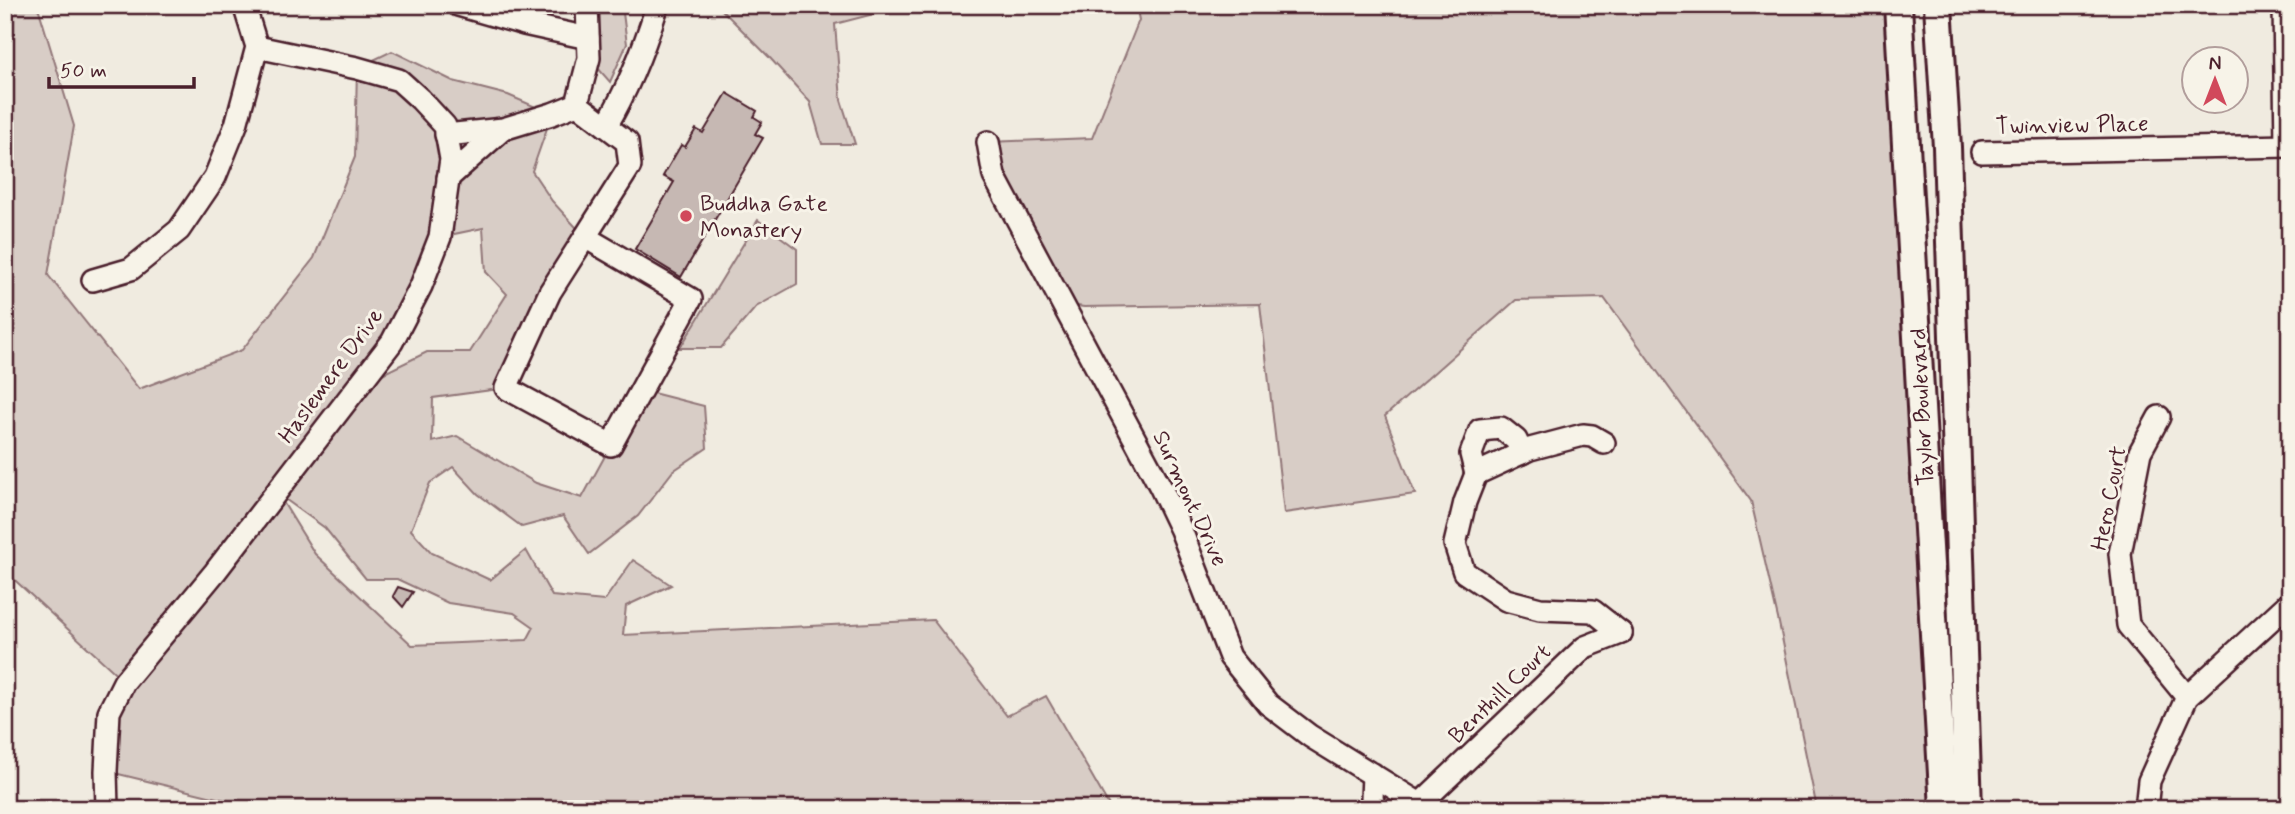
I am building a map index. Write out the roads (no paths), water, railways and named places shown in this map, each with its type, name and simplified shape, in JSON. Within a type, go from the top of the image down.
[{"type":"main road","name":"Taylor Boulevard","points":[[1898,5],[1944,809]]},
{"type":"main road","name":"Taylor Boulevard","points":[[1938,5],[1947,147],[1968,809]]},
{"type":"street","points":[[93,281],[131,270],[179,230],[215,177],[236,125],[257,47],[244,5]]},
{"type":"street","points":[[458,5],[524,24],[588,38]]},
{"type":"street","points":[[577,104],[589,58],[587,5]]},
{"type":"street","points":[[2284,5],[2288,146]]},
{"type":"street","points":[[606,126],[642,55],[656,10]]},
{"type":"street","name":"Haslemere Drive","points":[[107,809],[109,712],[124,681],[215,572],[392,342],[421,286],[440,237],[451,159],[445,126],[420,99],[399,80],[257,47]]},
{"type":"street","points":[[577,104],[627,142],[630,166],[550,292],[506,388],[611,445],[691,299],[585,237]]},
{"type":"street","points":[[446,135],[503,129],[577,104]]},
{"type":"street","points":[[448,178],[503,129]]},
{"type":"street","name":"Surmont Drive","points":[[988,142],[994,176],[1181,530],[1230,657],[1268,704],[1310,736],[1422,806]]},
{"type":"street","name":"Twinview Place","points":[[1982,152],[2288,146]]},
{"type":"street","name":"Hero Court","points":[[2159,417],[2140,452],[2120,554],[2128,625],[2187,697]]},
{"type":"street","points":[[1522,453],[1516,440],[1501,428],[1480,430],[1471,454],[1476,474],[1522,453],[1583,435],[1592,436],[1604,443]]},
{"type":"street","name":"Benthill Court","points":[[1422,806],[1585,647],[1621,633],[1593,611],[1540,609],[1506,600],[1464,572],[1455,544],[1465,502],[1476,474]]},
{"type":"street","points":[[2146,809],[2149,782],[2187,697],[2290,602]]},
{"type":"street","points":[[1373,774],[1372,799],[1376,809]]},
{"type":"place","name":"Buddha Gate Monastery","points":[[686,216]]}]
